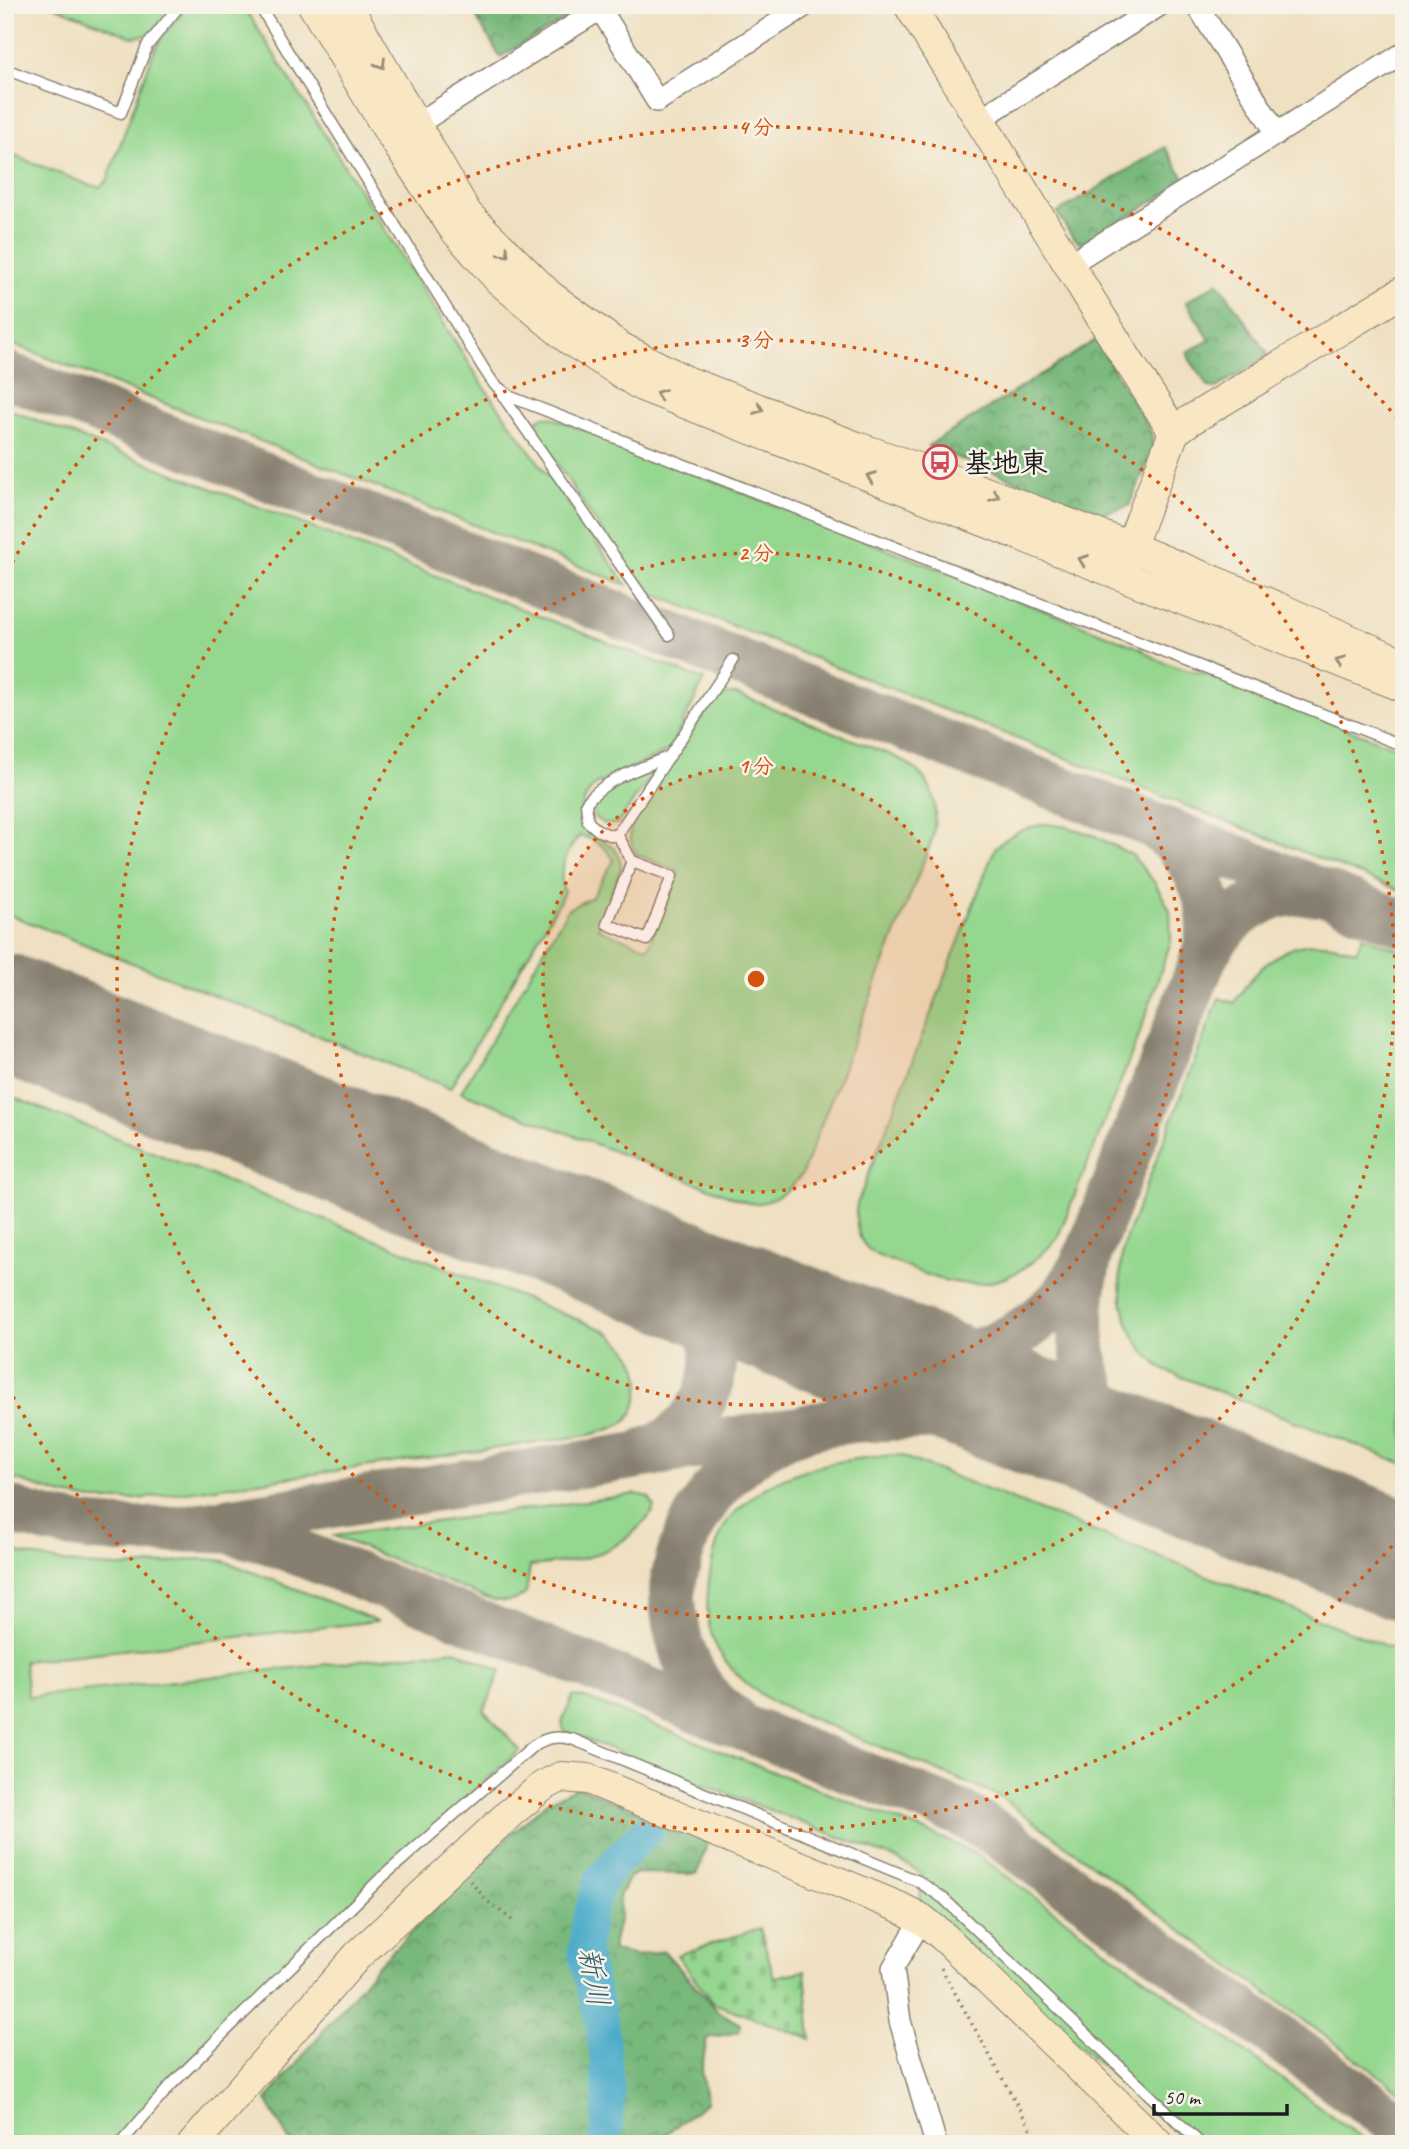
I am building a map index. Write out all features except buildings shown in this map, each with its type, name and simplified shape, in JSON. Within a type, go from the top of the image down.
[{"type":"street","points":[[313,5],[388,130],[454,229],[499,280],[570,340],[642,386],[1404,687]]},
{"type":"street","points":[[347,5],[467,214],[549,295],[620,347],[687,381],[857,447],[1131,547],[1277,607],[1404,664]]},
{"type":"street","points":[[417,124],[599,7],[657,101],[806,5]]},
{"type":"street","points":[[909,5],[1174,432]]},
{"type":"street","points":[[981,120],[1160,5]]},
{"type":"street","points":[[1197,5],[1277,134]]},
{"type":"street","points":[[1070,264],[1404,53]]},
{"type":"street","points":[[1119,574],[1174,432],[1404,291]]},
{"type":"street","points":[[193,2144],[358,1955],[543,1786],[561,1777],[588,1779],[899,1907],[922,1919],[1159,2144]]},
{"type":"street","points":[[922,1919],[892,1968],[900,2021],[935,2144]]},
{"type":"lane","points":[[5,69],[121,113],[146,46],[180,5]]},
{"type":"lane","points":[[259,5],[494,384],[669,635]]},
{"type":"lane","points":[[494,384],[512,397],[534,407],[1404,746]]},
{"type":"lane","points":[[670,756],[604,785],[586,803],[588,822],[599,831],[613,836],[617,834],[670,756],[733,660]]},
{"type":"lane","points":[[617,834],[632,861],[672,876],[647,940],[607,924],[632,861]]},
{"type":"lane","points":[[120,2144],[171,2085],[380,1879],[533,1746],[545,1738],[558,1736],[572,1739],[918,1881],[943,1898],[1201,2144]]},
{"type":"path","points":[[455,1864],[487,1901],[512,1920]]},
{"type":"path","points":[[939,1965],[1039,2144]]},
{"type":"green space","points":[[51,5],[175,5],[150,35],[132,37]]},
{"type":"green space","points":[[189,5],[243,5],[482,384],[627,585],[5,341],[5,152],[100,187],[107,181],[153,54],[162,36]]},
{"type":"green space","points":[[469,5],[577,5],[574,14],[500,57]]},
{"type":"green space","points":[[1165,147],[1186,181],[1088,241],[1079,242],[1072,236],[1057,213]]},
{"type":"green space","points":[[1218,282],[1269,355],[1216,388],[1209,387],[1187,352],[1210,340],[1186,302]]},
{"type":"green space","points":[[1096,340],[1151,432],[1153,451],[1129,506],[1101,514],[928,446]]},
{"type":"green space","points":[[5,408],[704,680],[670,750],[597,784],[583,803],[586,823],[614,848],[621,864],[598,929],[648,948],[678,871],[637,855],[630,837],[632,823],[711,703],[720,697],[737,694],[896,757],[918,772],[926,780],[934,800],[933,837],[802,1174],[791,1186],[772,1200],[748,1203],[461,1092],[568,909],[592,897],[614,860],[604,847],[590,839],[579,836],[570,849],[561,877],[564,892],[557,906],[450,1088],[5,913]]},
{"type":"green space","points":[[544,416],[1140,648],[1172,666],[1208,674],[1404,751],[1404,892],[640,589],[538,435],[536,424]]},
{"type":"green space","points":[[651,770],[653,774],[617,824],[604,824],[595,818],[592,807],[599,794]]},
{"type":"green space","points":[[1045,824],[1068,827],[1093,835],[1132,855],[1155,883],[1170,910],[1171,941],[1137,1041],[1057,1239],[1016,1273],[985,1283],[951,1282],[881,1257],[867,1248],[858,1230],[857,1204],[995,848],[1018,832]]},
{"type":"green space","points":[[1363,936],[1404,952],[1404,1464],[1164,1370],[1139,1344],[1125,1313],[1121,1296],[1124,1243],[1219,998],[1234,1003],[1258,972],[1284,951],[1317,944],[1335,945],[1356,951]]},
{"type":"green space","points":[[5,1094],[604,1330],[620,1342],[636,1364],[640,1382],[633,1413],[620,1425],[589,1435],[130,1500],[92,1500],[63,1495],[5,1476]]},
{"type":"green space","points":[[899,1455],[1404,1653],[1404,2094],[999,1796],[774,1703],[754,1690],[728,1664],[711,1633],[707,1606],[713,1558],[729,1519],[756,1494],[788,1476],[843,1461]]},
{"type":"green space","points":[[636,1494],[649,1497],[654,1506],[652,1513],[638,1528],[601,1553],[560,1563],[530,1566],[526,1593],[510,1601],[491,1600],[334,1536]]},
{"type":"green space","points":[[5,1550],[57,1561],[107,1567],[144,1566],[192,1559],[224,1561],[378,1621],[24,1661],[28,1697],[455,1650],[501,1670],[484,1711],[520,1750],[301,1948],[239,2008],[114,2144],[5,2144]]},
{"type":"green space","points":[[573,1696],[585,1698],[935,1835],[978,1855],[1370,2144],[1189,2144],[919,1902],[922,1874],[899,1860],[564,1731],[562,1722]]},
{"type":"green space","points":[[578,1786],[708,1841],[697,1874],[640,1873],[629,1877],[619,1896],[620,1916],[612,1950],[635,1956],[664,1951],[718,2011],[740,2024],[739,2032],[707,2038],[701,2073],[707,2102],[658,2140],[660,2144],[291,2144],[266,2100],[378,1965],[511,1834],[546,1803]]},
{"type":"green space","points":[[760,1928],[774,1977],[805,1971],[811,2039],[713,2003],[677,1955]]},
{"type":"waterway","name":"新川","points":[[606,2144],[609,2094],[602,2024],[584,1954],[588,1918],[600,1881],[648,1830]]},
{"type":"taxiway","points":[[5,374],[1404,924]]},
{"type":"taxiway","points":[[1157,828],[1186,856],[1205,892],[1210,923],[1204,957]]},
{"type":"taxiway","points":[[847,1343],[917,1355],[973,1353],[1014,1336],[1059,1301],[1090,1250],[1204,957],[1214,941],[1239,915],[1269,898],[1304,892],[1323,893]]},
{"type":"taxiway","points":[[635,1260],[672,1278],[687,1292],[708,1332],[714,1360],[707,1393],[689,1422],[663,1444],[648,1450]]},
{"type":"taxiway","points":[[1088,1261],[1082,1295],[1081,1330],[1086,1365],[1098,1397],[1112,1416],[1142,1443],[1210,1485]]},
{"type":"taxiway","points":[[733,1718],[702,1689],[685,1657],[678,1635],[673,1588],[680,1554],[701,1510],[715,1490],[750,1456],[793,1432],[842,1421],[982,1414],[1068,1429]]},
{"type":"taxiway","points":[[5,1508],[48,1521],[91,1528],[135,1531],[180,1529],[796,1430]]},
{"type":"taxiway","points":[[180,1529],[227,1530],[269,1541],[960,1813],[1002,1837],[1404,2126]]},
{"type":"runway","points":[[5,1013],[1404,1561]]},
{"type":"place","name":"基地東","points":[[940,462]]}]
